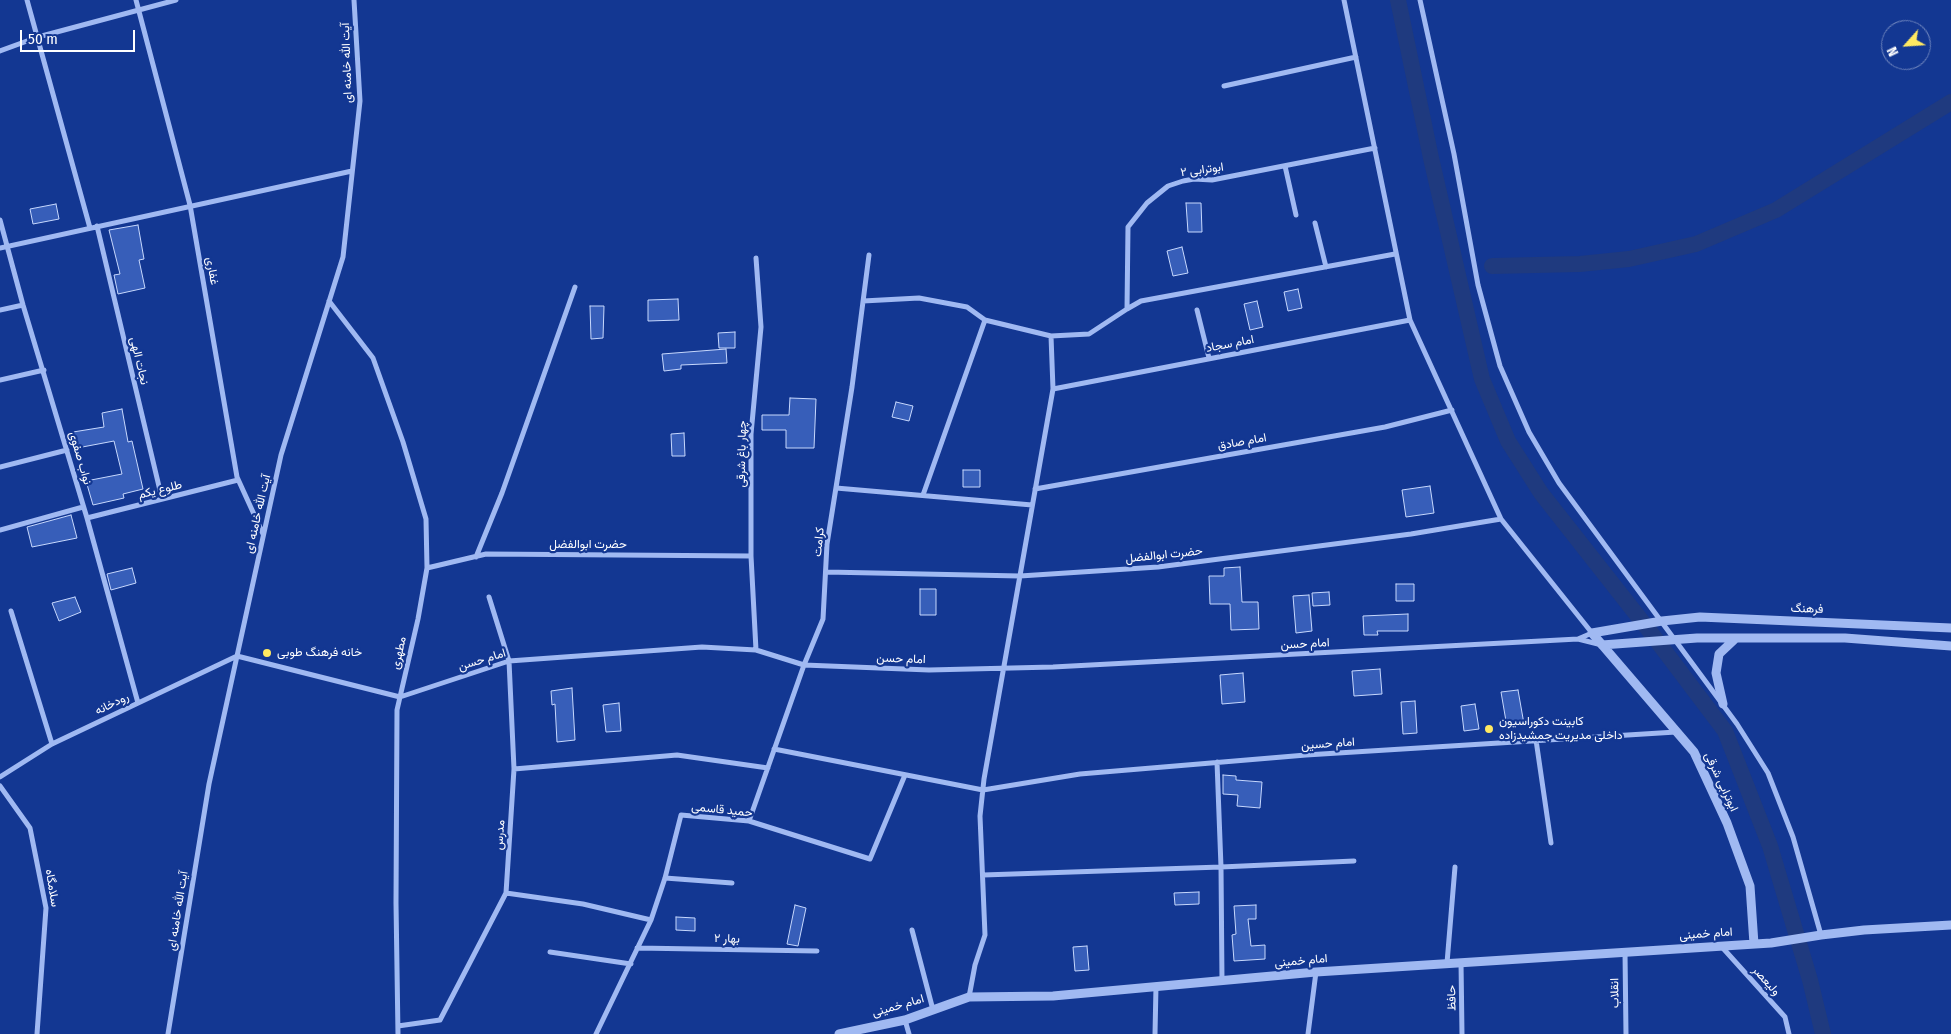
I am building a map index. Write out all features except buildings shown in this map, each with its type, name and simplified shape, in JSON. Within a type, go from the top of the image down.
[{"type":"street","points":[[27,0],[90,228]]},
{"type":"street","name":"غفاری","points":[[136,0],[190,205],[238,480],[264,534]]},
{"type":"street","points":[[0,50],[38,37],[176,0]]},
{"type":"street","name":"آیت الله خامنه ای","points":[[168,1034],[209,784],[281,455],[343,257],[360,101],[354,0]]},
{"type":"street","points":[[1344,0],[1410,320],[1501,519],[1592,633]]},
{"type":"street","points":[[1420,0],[1454,154],[1478,285],[1500,366],[1529,432],[1559,482],[1669,640],[1723,704],[1768,773],[1793,837],[1822,935]]},
{"type":"street","points":[[1224,86],[1356,57]]},
{"type":"street","name":"ابوترابی ۲","points":[[1126,308],[1128,227],[1147,203],[1168,186],[1182,181],[1194,179],[1212,180],[1375,148]]},
{"type":"street","points":[[1285,166],[1296,215]]},
{"type":"street","points":[[0,248],[352,171]]},
{"type":"street","name":"نواب صفوی","points":[[0,220],[87,518],[138,703]]},
{"type":"street","points":[[1315,223],[1326,267]]},
{"type":"street","name":"نجات الهی","points":[[97,226],[162,499]]},
{"type":"street","points":[[863,302],[919,298],[967,307],[985,320],[1051,336],[1089,334],[1126,308],[1141,301],[1395,254]]},
{"type":"street","name":"کرامت","points":[[748,821],[823,619],[828,544],[869,255]]},
{"type":"street","name":"چهار باغ شرقی","points":[[756,258],[762,328],[751,434],[751,556],[756,650]]},
{"type":"street","points":[[476,557],[502,493],[575,287]]},
{"type":"street","name":"مطهری","points":[[329,301],[373,358],[403,442],[426,519],[427,568],[418,619],[397,710],[396,903],[398,1034]]},
{"type":"street","points":[[0,310],[23,304]]},
{"type":"street","points":[[1197,310],[1209,358]]},
{"type":"street","points":[[923,495],[985,320]]},
{"type":"street","name":"امام سجاد","points":[[1053,389],[1410,320]]},
{"type":"street","points":[[969,997],[975,965],[985,935],[980,816],[983,790],[1053,389],[1051,336]]},
{"type":"street","points":[[0,380],[44,370]]},
{"type":"street","name":"امام صادق","points":[[1035,489],[1385,427],[1452,410]]},
{"type":"street","points":[[0,467],[67,450]]},
{"type":"street","name":"طلوع یکم","points":[[87,518],[238,480]]},
{"type":"street","points":[[836,488],[1032,504]]},
{"type":"street","points":[[0,530],[83,507]]},
{"type":"street","name":"حضرت ابوالفضل","points":[[826,572],[1020,576],[1158,567],[1411,534],[1501,519]]},
{"type":"street","name":"حضرت ابوالفضل","points":[[427,568],[486,554],[751,556]]},
{"type":"street","name":"مدرس","points":[[398,1026],[440,1020],[506,894],[514,769],[509,661],[489,597]]},
{"type":"street","points":[[11,611],[52,744]]},
{"type":"street","name":"فرهنگ","points":[[1592,633],[1700,617],[1951,628]]},
{"type":"street","name":"امام حسن","points":[[1578,639],[1592,633]]},
{"type":"street","name":"ابوترابی شرقی","points":[[1592,633],[1694,752],[1727,823],[1750,886],[1754,944]]},
{"type":"street","points":[[1723,704],[1716,673],[1720,654],[1736,638]]},
{"type":"street","points":[[1602,645],[1736,638],[1845,638],[1951,646]]},
{"type":"street","name":"امام حسن","points":[[400,697],[509,661],[702,647],[756,650],[804,666],[929,670],[1004,668],[1578,639],[1602,645]]},
{"type":"street","points":[[237,656],[400,697]]},
{"type":"street","name":"رودخانه","points":[[0,777],[52,744],[237,656]]},
{"type":"street","name":"امام حسین","points":[[983,790],[1080,774],[1218,762],[1676,732]]},
{"type":"street","points":[[1536,740],[1551,843]]},
{"type":"street","points":[[774,749],[983,790]]},
{"type":"street","points":[[514,769],[677,755],[768,768]]},
{"type":"street","points":[[1218,762],[1222,980]]},
{"type":"street","name":"حمید قاسمی","points":[[596,1034],[651,920],[665,878],[681,815],[748,821],[870,859],[905,775]]},
{"type":"street","name":"سلامگاه","points":[[0,786],[30,828],[46,908],[37,1034]]},
{"type":"street","points":[[983,875],[1354,861]]},
{"type":"street","points":[[1448,963],[1455,867]]},
{"type":"street","points":[[665,878],[732,883]]},
{"type":"street","points":[[506,894],[583,904],[651,920]]},
{"type":"street","name":"امام خمینی","points":[[839,1034],[905,1020],[969,997],[1053,996],[1316,972],[1771,943],[1822,935],[1951,925]]},
{"type":"street","points":[[912,930],[933,1010]]},
{"type":"street","name":"ولیعصر","points":[[1721,946],[1785,1017],[1789,1034]]},
{"type":"street","name":"بهار ۲","points":[[637,948],[817,951]]},
{"type":"street","points":[[550,952],[630,964]]},
{"type":"street","name":"انقلاب","points":[[1625,952],[1626,1034]]},
{"type":"street","name":"حافظ","points":[[1461,962],[1462,1034]]},
{"type":"street","points":[[1308,1034],[1316,972]]},
{"type":"street","points":[[1155,1034],[1156,986]]},
{"type":"street","points":[[905,1020],[909,1034]]},
{"type":"waterway","points":[[1398,0],[1431,158],[1482,379],[1508,441],[1541,493],[1725,731],[1770,846],[1810,980],[1823,1034]]},
{"type":"waterway","points":[[1492,266],[1580,264],[1629,259],[1696,244],[1776,210],[1951,102]]},
{"type":"place","name":"خانه فرهنگ طوبی","points":[[267,653]]},
{"type":"place","name":"کابینت دکوراسیون داخلی مدیریت جمشیدزاده","points":[[1489,729]]}]
